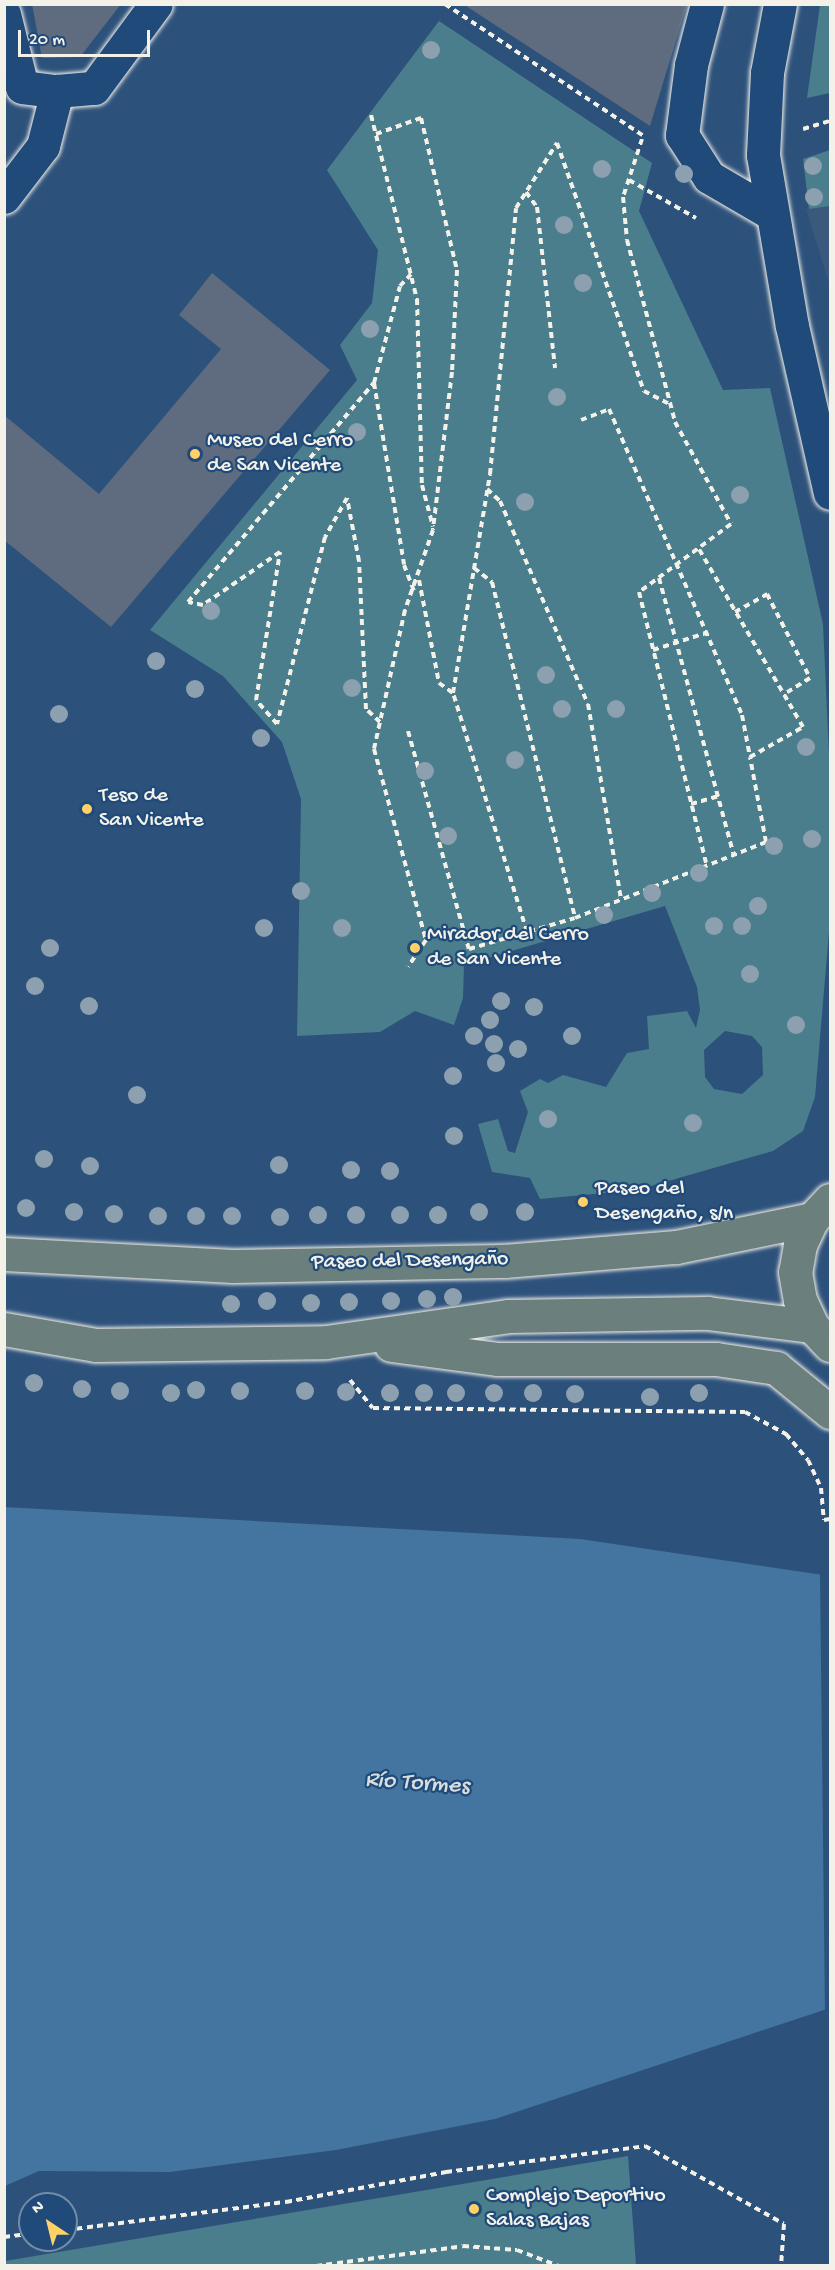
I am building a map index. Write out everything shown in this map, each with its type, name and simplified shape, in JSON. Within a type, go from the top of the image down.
[{"type":"highway","name":"Paseo del Desengaño","points":[[4,1254],[233,1266],[504,1261],[676,1247],[821,1210]]},
{"type":"highway","points":[[821,1210],[800,1245],[795,1272],[800,1300],[821,1335]]},
{"type":"highway","points":[[4,1329],[96,1345],[354,1340],[508,1316],[707,1312],[821,1335]]},
{"type":"highway","points":[[354,1340],[498,1359],[736,1362],[776,1368],[831,1412]]},
{"type":"street","points":[[4,14],[22,87],[57,91],[94,88],[156,4]]},
{"type":"street","points":[[706,4],[691,65],[682,135],[710,177],[769,212]]},
{"type":"street","points":[[780,4],[766,85],[763,154],[769,212],[831,494]]},
{"type":"street","points":[[4,197],[43,146],[57,91]]},
{"type":"path","points":[[445,4],[629,126]]},
{"type":"path","points":[[371,115],[417,299],[422,485],[434,530]]},
{"type":"path","points":[[376,134],[421,118],[457,270],[452,372],[434,530],[419,580],[405,610],[374,749],[426,940],[408,967]]},
{"type":"path","points":[[794,132],[831,121]]},
{"type":"path","points":[[643,135],[623,197],[627,240],[675,422],[731,524],[639,592],[706,863]]},
{"type":"path","points":[[527,932],[453,693],[487,489],[516,208],[557,143],[644,391],[670,404]]},
{"type":"path","points":[[526,192],[537,207],[555,368]]},
{"type":"path","points":[[411,274],[400,286],[374,383],[404,565],[414,591]]},
{"type":"path","points":[[374,383],[188,602],[203,605],[280,552],[256,700],[277,724],[326,537],[347,498],[359,561],[366,709],[380,722]]},
{"type":"path","points":[[408,731],[469,949],[575,918],[706,863],[766,842],[742,715],[609,409],[581,420]]},
{"type":"path","points":[[487,489],[500,501],[588,704],[621,899]]},
{"type":"path","points":[[699,549],[803,727],[750,757]]},
{"type":"path","points":[[474,568],[492,582],[575,918]]},
{"type":"path","points":[[659,578],[680,642],[733,853]]},
{"type":"path","points":[[419,580],[439,683],[453,693]]},
{"type":"path","points":[[735,612],[767,594],[810,678],[784,694]]},
{"type":"path","points":[[653,650],[706,633]]},
{"type":"path","points":[[691,804],[718,796]]},
{"type":"path","points":[[340,1380],[352,1380],[373,1408],[745,1412],[786,1434],[808,1460],[821,1488],[824,1520],[831,1519]]},
{"type":"path","points":[[78,2228],[286,2202],[446,2172],[645,2146],[784,2224],[781,2265]]},
{"type":"path","points":[[316,2265],[463,2246],[517,2250],[559,2265]]},
{"type":"shaded area","points":[[830,206],[830,287],[806,209]]},
{"type":"green space","points":[[820,5],[830,5],[830,93],[807,98]]},
{"type":"green space","points":[[439,21],[652,163],[639,211],[723,390],[770,388],[823,624],[830,776],[830,920],[815,1097],[803,1131],[773,1151],[637,1190],[540,1199],[530,1178],[492,1172],[478,1124],[498,1119],[508,1151],[515,1153],[528,1112],[520,1091],[540,1079],[548,1083],[563,1075],[606,1087],[627,1053],[649,1049],[647,1016],[687,1011],[696,1028],[700,1010],[697,987],[665,906],[464,965],[463,998],[454,1025],[415,1011],[380,1032],[297,1036],[301,799],[282,742],[223,676],[150,630],[357,380],[340,345],[372,303],[378,250],[327,170]],"holes":[[[725,1031],[752,1036],[762,1047],[763,1075],[742,1094],[714,1089],[705,1077],[704,1050]]]},
{"type":"green space","points":[[830,150],[830,206],[809,209],[803,159]]},
{"type":"green space","name":"Complejo Deportivo Salas Bajas","points":[[628,2156],[636,2265],[5,2265],[5,2261],[58,2252],[78,2252],[78,2249]]},
{"type":"water","name":"Río Tormes","points":[[4,1507],[580,1539],[830,1576],[830,2008],[495,2119],[336,2150],[170,2172],[39,2171],[5,2186]]},
{"type":"pier","points":[[820,1572],[830,1573],[830,2011],[825,2013]]},
{"type":"building","points":[[32,4],[121,4],[80,57],[42,58]]},
{"type":"building","points":[[463,4],[687,4],[650,126]]},
{"type":"building","name":"Museo del Cerro de San Vicente","points":[[212,273],[330,370],[111,627],[4,540],[4,415],[99,494],[221,349],[179,315]]},
{"type":"place","name":"Museo del Cerro de San Vicente","points":[[195,454]]},
{"type":"place","name":"Teso de San Vicente","points":[[87,809]]},
{"type":"place","name":"Mirador del Cerro de San Vicente","points":[[415,948]]},
{"type":"place","name":"Paseo del Desengaño, s/n","points":[[583,1202]]},
{"type":"place","name":"Complejo Deportivo Salas Bajas","points":[[474,2209]]}]
